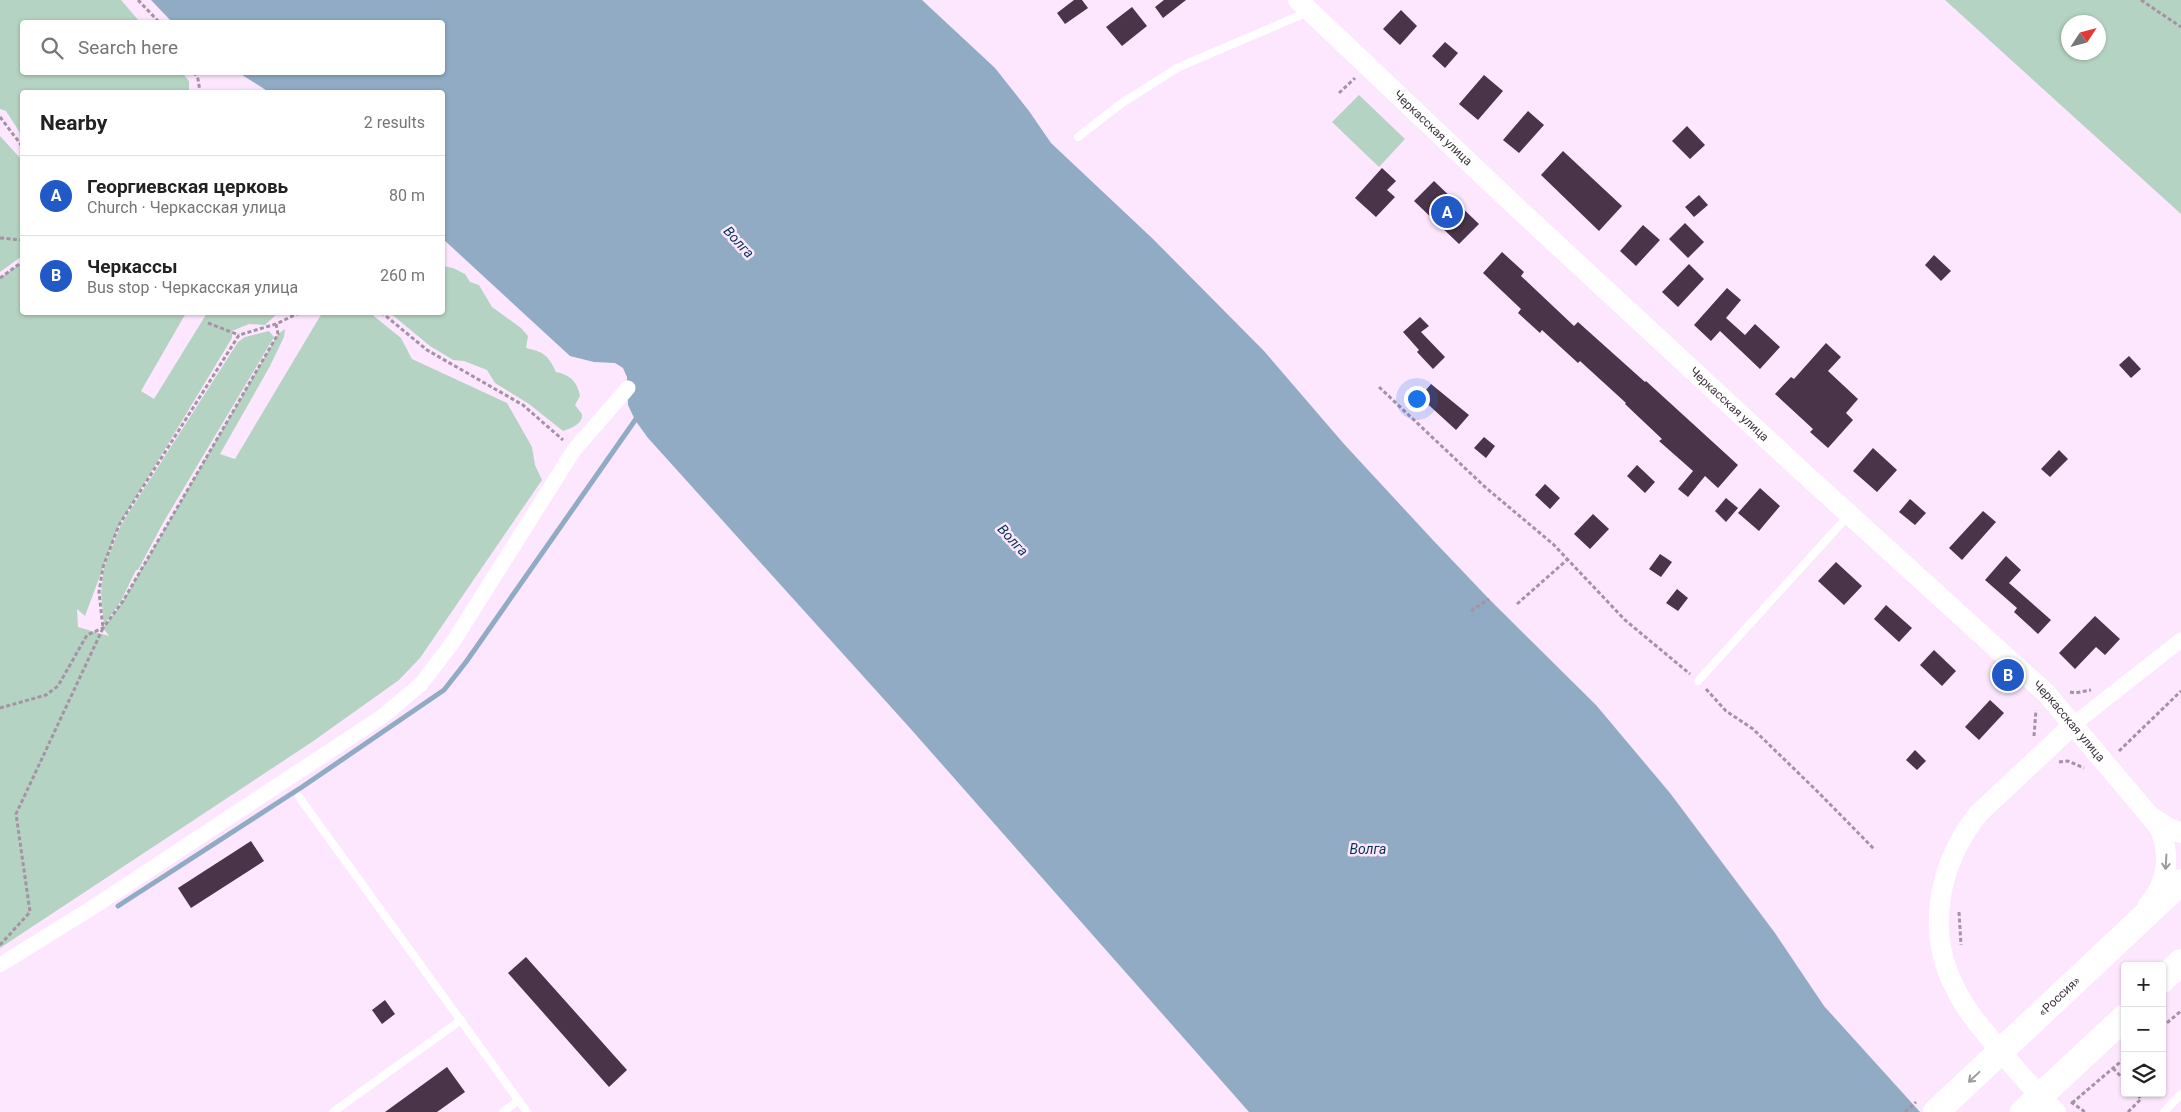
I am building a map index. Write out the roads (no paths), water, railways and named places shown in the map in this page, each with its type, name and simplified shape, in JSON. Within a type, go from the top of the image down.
[{"type":"highway","name":"«Россия»","points":[[1936,1112],[2181,882]]},
{"type":"highway","points":[[2166,976],[2181,962]]},
{"type":"highway","points":[[2023,1112],[2119,1024]]},
{"type":"street","name":"Черкасская улица","points":[[1304,6],[1366,66],[1850,515],[2048,694],[2152,816],[2162,833],[2166,852],[2166,866],[2161,885],[2150,901],[2069,988]]},
{"type":"street","points":[[0,965],[95,906],[383,716],[421,684],[453,642],[574,450],[628,388]]},
{"type":"street","points":[[2063,1109],[2015,1068],[1964,1004],[1947,970],[1938,934],[1939,898],[1957,844],[1978,814],[2074,724],[2181,640]]},
{"type":"street","name":"Черкасская улица","points":[[2152,816],[2167,828],[2181,833]]},
{"type":"street","points":[[2166,987],[2181,976]]},
{"type":"lane","points":[[1078,137],[1122,103],[1179,67],[1304,6]]},
{"type":"lane","points":[[1698,681],[1850,515]]},
{"type":"lane","points":[[299,797],[527,1112]]},
{"type":"lane","points":[[333,1112],[460,1020]]},
{"type":"lane","points":[[2164,1112],[2181,1094]]},
{"type":"lane","points":[[503,1112],[519,1100]]},
{"type":"water","name":"Волга","points":[[151,0],[922,0],[995,68],[1029,111],[1051,143],[1153,239],[1264,351],[1344,444],[1431,538],[1489,599],[1596,705],[1670,793],[1775,933],[1824,1006],[1920,1112],[1249,1112],[909,727],[648,438],[635,420],[628,405],[627,377],[623,368],[615,363],[594,362],[570,356],[445,241],[445,90],[266,90],[242,75],[445,75],[445,20],[170,20]]},
{"type":"waterway","points":[[118,906],[302,787],[444,690],[466,662],[638,416]]},
{"type":"place","name":"Георгиевская церковь","points":[[1447,212]]},
{"type":"place","name":"Черкассы","points":[[2008,675]]}]
